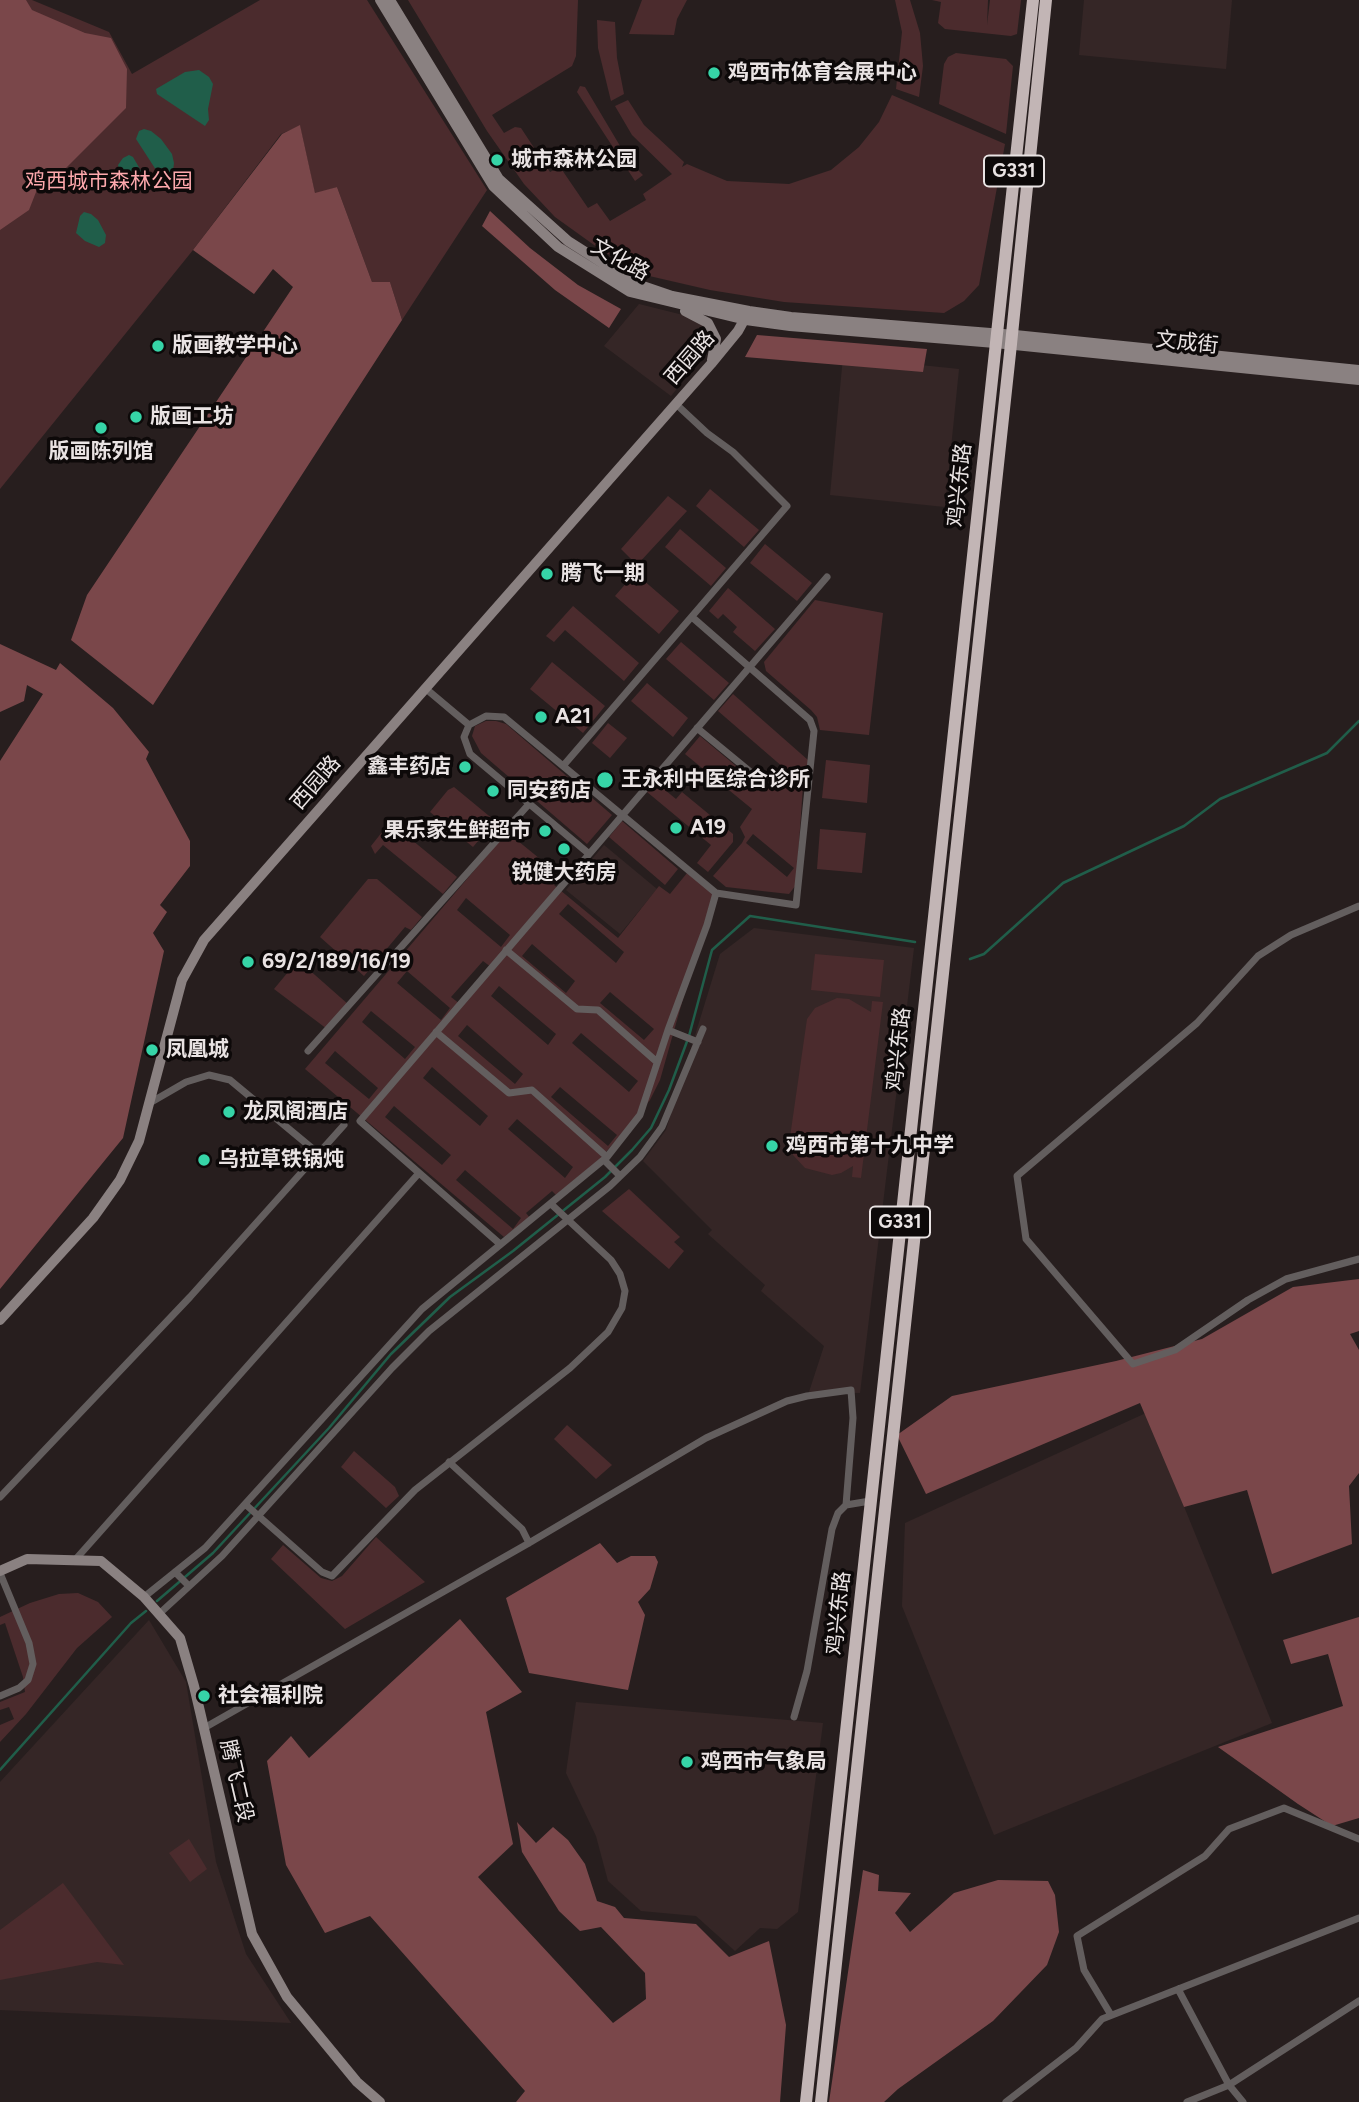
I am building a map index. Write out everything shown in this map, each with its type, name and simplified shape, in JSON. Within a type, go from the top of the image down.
[{"type":"highway","name":"鸡兴东路","points":[[806,2102],[1033,0]]},
{"type":"highway","name":"鸡兴东路","points":[[821,2102],[1012,340],[1046,0]]},
{"type":"main road","name":"文化路","points":[[380,0],[493,186],[558,247],[630,292],[672,304],[748,316]]},
{"type":"main road","name":"文化路","points":[[390,0],[499,178],[568,241],[634,283],[672,296],[790,326],[1012,340]]},
{"type":"main road","points":[[672,304],[708,323],[716,339],[711,364]]},
{"type":"main road","name":"西园路","points":[[0,1320],[93,1218],[120,1180],[139,1141],[181,981],[204,940],[711,364],[748,316]]},
{"type":"main road","name":"文成街","points":[[1012,340],[1359,370]]},
{"type":"main road","name":"文成街","points":[[1012,340],[1359,380]]},
{"type":"main road","name":"腾飞二段","points":[[0,1572],[27,1559],[101,1561],[144,1597],[180,1638],[252,1934],[287,1997],[357,2082],[380,2102]]},
{"type":"street","points":[[563,766],[788,506],[733,452],[707,433],[676,404]]},
{"type":"street","points":[[500,1244],[360,1121],[827,577]]},
{"type":"street","points":[[588,853],[470,754],[464,737],[468,725],[486,716],[504,717],[716,893],[796,905],[814,732],[810,720],[692,617]]},
{"type":"street","points":[[425,688],[468,725]]},
{"type":"street","points":[[697,728],[765,784]]},
{"type":"street","points":[[308,1051],[529,804]]},
{"type":"street","points":[[144,1597],[209,1544],[422,1309],[606,1158],[640,1115],[716,893]]},
{"type":"street","points":[[1359,906],[1291,935],[1258,956],[1197,1023],[1017,1177],[1026,1239],[1133,1364],[1175,1350],[1248,1300],[1286,1279],[1359,1259]]},
{"type":"street","points":[[506,950],[577,1009],[598,1010],[657,1062]]},
{"type":"street","points":[[667,1030],[698,1042]]},
{"type":"street","points":[[159,1614],[222,1556],[392,1368],[429,1331],[640,1157],[662,1127],[704,1030]]},
{"type":"street","points":[[436,1032],[509,1093],[532,1090],[606,1158],[620,1176]]},
{"type":"street","points":[[148,1105],[186,1082],[209,1075],[230,1080],[319,1154]]},
{"type":"street","points":[[0,1497],[181,1307],[344,1125]]},
{"type":"street","points":[[75,1560],[419,1173]]},
{"type":"street","points":[[245,1504],[322,1572],[332,1576],[415,1490],[570,1368],[608,1332],[622,1308],[625,1291],[620,1274],[611,1260],[551,1204]]},
{"type":"street","points":[[204,1728],[529,1543],[706,1438],[787,1401],[851,1390],[853,1418],[846,1505]]},
{"type":"street","points":[[449,1462],[522,1528],[529,1543]]},
{"type":"street","points":[[794,1717],[807,1671],[832,1529],[838,1513],[846,1505],[870,1501]]},
{"type":"street","points":[[209,1544],[222,1556]]},
{"type":"street","points":[[0,1572],[29,1643],[33,1664],[28,1680],[19,1688],[0,1696]]},
{"type":"street","points":[[175,1572],[189,1586]]},
{"type":"street","points":[[1111,2015],[1084,1970],[1077,1936],[1205,1856],[1229,1829],[1283,1808],[1359,1839]]},
{"type":"street","points":[[1006,2102],[1076,2048],[1102,2019],[1359,1918]]},
{"type":"street","points":[[1178,1989],[1229,2085],[1242,2102]]},
{"type":"street","points":[[1187,2102],[1229,2085],[1359,2001]]},
{"type":"shaded area","points":[[0,0],[26,0],[32,10],[85,33],[111,38],[127,69],[126,108],[64,170],[38,187],[29,210],[0,230]]},
{"type":"shaded area","points":[[1084,0],[1232,0],[1226,69],[1079,55]]},
{"type":"shaded area","points":[[199,70],[209,77],[213,84],[208,109],[209,120],[205,126],[157,94],[156,89],[185,72]]},
{"type":"shaded area","points":[[300,125],[315,193],[337,187],[372,282],[390,282],[402,320],[153,705],[71,640],[87,595],[293,287],[273,269],[254,294],[193,250],[282,134]]},
{"type":"shaded area","points":[[144,129],[161,139],[172,154],[173,171],[165,179],[158,173],[136,139],[139,131]]},
{"type":"shaded area","points":[[129,155],[144,176],[144,183],[129,190],[123,185],[118,165]]},
{"type":"shaded area","points":[[490,211],[530,248],[578,285],[621,309],[609,328],[555,290],[482,226]]},
{"type":"shaded area","points":[[84,212],[98,220],[106,235],[105,243],[99,247],[85,241],[76,233],[80,216]]},
{"type":"shaded area","points":[[639,304],[691,317],[705,324],[712,345],[671,396],[604,346]]},
{"type":"shaded area","points":[[757,335],[927,349],[923,372],[745,357]]},
{"type":"shaded area","points":[[843,357],[959,369],[945,507],[830,495]]},
{"type":"shaded area","points":[[0,644],[56,670],[60,663],[113,708],[149,752],[146,759],[190,841],[190,866],[160,905],[167,912],[153,933],[164,951],[123,1138],[0,1289],[0,761],[43,694],[27,685],[24,701],[0,712]]},
{"type":"shaded area","points":[[604,845],[657,889],[620,934],[566,890]]},
{"type":"shaded area","name":"鸡西市第十九中学","points":[[754,928],[914,948],[860,1393],[809,1392],[824,1346],[761,1291],[765,1285],[708,1234],[712,1230],[643,1161],[666,1130],[720,954]]},
{"type":"shaded area","points":[[1359,1279],[1359,1331],[1350,1334],[1359,1350],[1359,1473],[1349,1486],[1352,1544],[1272,1574],[1247,1490],[1184,1507],[1140,1403],[926,1494],[897,1435],[952,1396],[1116,1361],[1202,1339],[1293,1287]]},
{"type":"shaded area","points":[[1146,1413],[1272,1723],[994,1835],[902,1606],[905,1523]]},
{"type":"shaded area","points":[[600,1543],[617,1563],[631,1556],[655,1556],[658,1562],[650,1589],[638,1602],[645,1615],[628,1690],[529,1673],[506,1598]]},
{"type":"shaded area","points":[[1359,1617],[1359,1818],[1332,1826],[1218,1747],[1343,1706],[1328,1654],[1291,1664],[1283,1640]]},
{"type":"shaded area","points":[[460,1619],[522,1692],[486,1712],[513,1844],[478,1877],[613,2023],[646,1999],[645,1973],[601,1927],[580,1931],[559,1911],[522,1852],[517,1822],[536,1843],[553,1827],[568,1840],[585,1864],[597,1901],[615,1907],[624,1918],[696,1924],[729,1957],[769,1941],[786,2025],[780,2102],[516,2102],[525,2091],[370,1916],[325,1933],[286,1865],[267,1761],[291,1736],[309,1758]]},
{"type":"shaded area","points":[[149,1620],[186,1682],[216,1862],[246,1954],[291,2023],[0,2010],[0,1782]]},
{"type":"shaded area","points":[[576,1702],[823,1723],[798,1912],[777,1929],[760,1928],[735,1951],[696,1916],[641,1911],[608,1881],[596,1836],[566,1773]]},
{"type":"shaded area","points":[[863,1870],[879,1875],[878,1891],[911,1893],[895,1913],[910,1932],[954,1893],[998,1880],[1048,1881],[1055,1895],[1059,1932],[1047,1965],[993,2021],[884,2102],[829,2102]]},
{"type":"green space","name":"鸡西城市森林公园","points":[[0,0],[32,0],[109,32],[132,74],[260,0],[367,0],[487,190],[402,320],[390,282],[372,282],[337,187],[315,194],[300,126],[281,134],[193,250],[0,489]]},
{"type":"green space","points":[[408,0],[578,0],[576,56],[572,66],[492,115],[504,133],[515,127],[521,128],[550,172],[560,167],[588,208],[597,203],[610,221],[646,200],[643,194],[672,174],[632,135],[615,106],[628,100],[644,125],[684,162],[682,167],[687,164],[727,181],[789,184],[831,170],[859,147],[879,122],[892,95],[1005,144],[979,285],[964,301],[944,313],[784,302],[710,290],[645,275],[601,250],[555,217],[524,184],[487,131]]},
{"type":"green space","points":[[642,0],[687,0],[677,19],[674,35],[629,34]]},
{"type":"green space","points":[[895,0],[910,0],[920,33],[923,66],[919,97],[896,89],[902,32]]},
{"type":"green space","points":[[932,0],[988,0],[987,25],[990,0],[1021,0],[1017,34],[1011,36],[945,29],[938,23],[941,2]]},
{"type":"green space","points":[[597,20],[615,22],[617,58],[624,94],[611,101],[598,48]]},
{"type":"green space","points":[[956,53],[1006,59],[1013,66],[1006,134],[939,104],[944,64],[948,57]]},
{"type":"green space","points":[[580,86],[585,87],[629,161],[643,175],[635,181],[577,92]]},
{"type":"green space","points":[[710,489],[759,530],[744,547],[696,506]]},
{"type":"green space","points":[[668,496],[687,511],[637,565],[621,549]]},
{"type":"green space","points":[[680,529],[726,568],[711,586],[665,547]]},
{"type":"green space","points":[[765,544],[812,583],[797,601],[750,563]]},
{"type":"green space","points":[[635,573],[679,611],[659,634],[615,596]]},
{"type":"green space","points":[[728,588],[775,629],[755,651],[733,632],[737,627],[723,614],[718,619],[709,611]]},
{"type":"green space","points":[[815,600],[883,613],[869,735],[820,730],[817,717],[811,710],[766,671],[764,662]]},
{"type":"green space","points":[[573,606],[639,663],[624,681],[565,630],[554,642],[546,636]]},
{"type":"green space","points":[[681,642],[729,683],[714,700],[666,659]]},
{"type":"green space","points":[[552,662],[605,706],[583,733],[530,689]]},
{"type":"green space","points":[[647,683],[688,718],[673,737],[631,701]]},
{"type":"green space","points":[[733,694],[808,760],[806,786],[803,786],[796,885],[789,894],[726,887],[713,876],[742,843],[745,837],[740,827],[752,809],[685,754],[700,736],[766,791],[784,768],[718,711]],"holes":[[[753,834],[794,868],[787,877],[746,843]]]},
{"type":"green space","points":[[486,721],[506,724],[612,815],[587,844],[481,753],[472,736],[475,726]]},
{"type":"green space","points":[[608,723],[627,738],[610,758],[592,743]]},
{"type":"green space","points":[[826,760],[870,765],[867,803],[822,798]]},
{"type":"green space","points":[[661,775],[670,783],[665,790],[676,799],[682,792],[733,834],[733,842],[708,872],[697,863],[711,845],[647,792]]},
{"type":"green space","points":[[454,787],[500,825],[494,831],[490,827],[473,847],[430,812],[448,790]]},
{"type":"green space","points":[[622,821],[678,869],[665,885],[609,837]]},
{"type":"green space","points":[[390,822],[457,877],[443,894],[383,845],[375,854],[371,846]]},
{"type":"green space","points":[[820,829],[866,833],[862,873],[817,869]]},
{"type":"green space","points":[[507,832],[561,876],[554,885],[618,938],[659,886],[670,894],[687,873],[713,893],[660,1080],[650,1100],[601,1158],[556,1195],[552,1191],[526,1213],[530,1218],[504,1237],[305,1069]],"holes":[[[466,898],[510,935],[501,947],[457,910]],[[568,904],[624,952],[616,963],[559,914]],[[532,944],[575,981],[566,993],[522,956]],[[483,961],[491,967],[460,1004],[451,997]],[[407,971],[450,1008],[441,1020],[397,983]],[[499,986],[556,1034],[548,1045],[491,996]],[[610,992],[654,1029],[644,1040],[600,1003]],[[371,1011],[415,1047],[405,1059],[362,1022]],[[467,1025],[523,1074],[515,1084],[458,1036]],[[581,1033],[638,1081],[629,1092],[572,1043]],[[335,1051],[378,1088],[369,1099],[325,1063]],[[432,1067],[488,1116],[480,1126],[423,1078]],[[560,1087],[617,1135],[608,1146],[551,1097]],[[394,1106],[451,1155],[442,1165],[385,1117]],[[517,1119],[573,1167],[565,1178],[508,1129]],[[465,1170],[521,1218],[513,1229],[456,1180]]]},
{"type":"green space","points":[[368,879],[377,879],[422,917],[411,930],[405,927],[364,976],[320,937]]},
{"type":"green space","points":[[815,954],[884,960],[880,997],[811,990]]},
{"type":"green space","points":[[298,960],[349,1005],[327,1029],[274,989]]},
{"type":"green space","points":[[837,998],[849,999],[871,1012],[872,1001],[883,1002],[861,1178],[852,1177],[853,1166],[832,1175],[805,1168],[793,1155],[789,1144],[807,1019],[815,1008]]},
{"type":"green space","points":[[629,1189],[680,1237],[674,1242],[684,1251],[669,1269],[602,1211]]},
{"type":"green space","points":[[567,1425],[612,1465],[596,1479],[554,1439]]},
{"type":"green space","points":[[354,1451],[395,1487],[399,1496],[386,1508],[341,1467]]},
{"type":"green space","points":[[376,1537],[425,1582],[345,1629],[271,1559],[283,1545],[321,1578],[332,1581],[342,1576]]},
{"type":"green space","points":[[78,1593],[98,1602],[112,1617],[77,1648],[26,1714],[0,1742],[0,1725],[14,1719],[9,1707],[0,1710],[0,1702],[25,1692],[23,1677],[5,1623],[0,1625],[0,1617],[30,1603],[59,1594]]},
{"type":"green space","points":[[189,1839],[207,1869],[190,1882],[169,1853]]},
{"type":"green space","points":[[63,1883],[124,1965],[97,1962],[0,1980],[0,1930]]},
{"type":"waterway","points":[[970,959],[984,954],[1063,883],[1184,826],[1220,799],[1327,753],[1359,721]]},
{"type":"waterway","points":[[157,1601],[213,1553],[329,1428],[391,1354],[450,1297],[513,1251],[605,1177],[632,1150],[651,1128],[669,1090],[689,1036],[712,950],[750,916],[915,942]]},
{"type":"waterway","points":[[0,1770],[131,1623],[146,1611]]},
{"type":"place","name":"鸡西市体育会展中心","points":[[714,73]]},
{"type":"place","name":"城市森林公园","points":[[497,160]]},
{"type":"place","name":"版画教学中心","points":[[158,346]]},
{"type":"place","name":"版画工坊","points":[[136,417]]},
{"type":"place","name":"版画陈列馆","points":[[101,428]]},
{"type":"place","name":"腾飞一期","points":[[547,574]]},
{"type":"place","name":"A21","points":[[541,717]]},
{"type":"place","name":"鑫丰药店","points":[[465,767]]},
{"type":"place","name":"王永利中医综合诊所","points":[[605,780]]},
{"type":"place","name":"同安药店","points":[[493,791]]},
{"type":"place","name":"A19","points":[[676,828]]},
{"type":"place","name":"果乐家生鲜超市","points":[[545,831]]},
{"type":"place","name":"锐健大药房","points":[[564,849]]},
{"type":"place","name":"69/2/189/16/19","points":[[248,962]]},
{"type":"place","name":"凤凰城","points":[[152,1050]]},
{"type":"place","name":"龙凤阁酒店","points":[[229,1112]]},
{"type":"place","name":"鸡西市第十九中学","points":[[772,1146]]},
{"type":"place","name":"乌拉草铁锅炖","points":[[204,1160]]},
{"type":"place","name":"社会福利院","points":[[204,1696]]},
{"type":"place","name":"鸡西市气象局","points":[[687,1762]]}]
